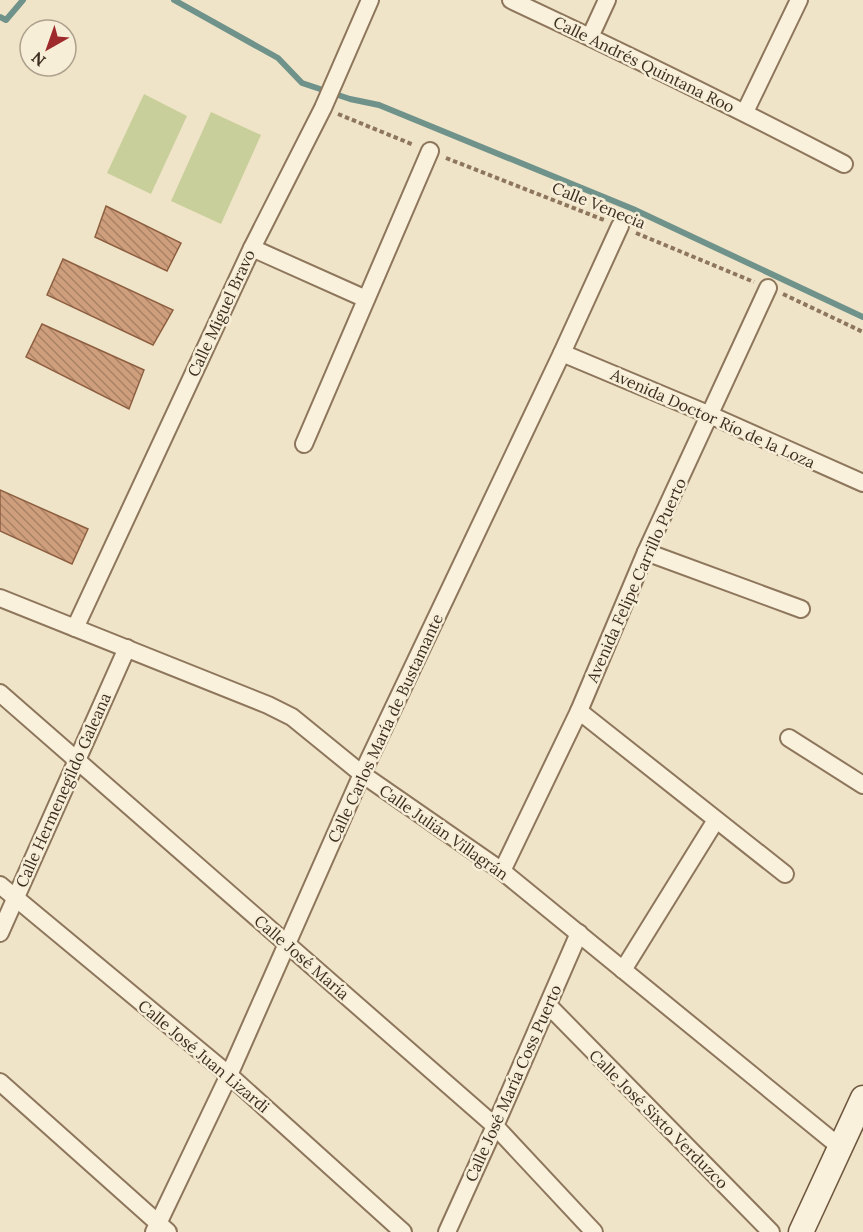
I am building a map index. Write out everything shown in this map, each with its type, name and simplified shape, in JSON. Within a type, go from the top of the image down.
[{"type":"main road","points":[[801,1232],[863,1098]]},
{"type":"street","name":"Calle Miguel Bravo","points":[[75,628],[252,248],[323,108],[370,0]]},
{"type":"street","name":"Calle Andrés Quintana Roo","points":[[511,0],[744,112],[844,164]]},
{"type":"street","points":[[590,37],[607,0]]},
{"type":"street","points":[[744,112],[800,0]]},
{"type":"street","points":[[304,444],[430,151]]},
{"type":"street","name":"Calle Carlos María de Bustamante","points":[[160,1229],[362,774],[620,226]]},
{"type":"street","points":[[252,248],[366,299]]},
{"type":"street","name":"Avenida Felipe Carrillo Puerto","points":[[502,871],[579,711],[646,552],[768,288]]},
{"type":"street","name":"Avenida Doctor Río de la Loza","points":[[562,352],[863,483]]},
{"type":"street","points":[[646,552],[801,609]]},
{"type":"street","name":"Calle Julián Villagrán","points":[[0,598],[292,717],[362,774],[502,871],[840,1147]]},
{"type":"street","name":"Calle Hermenegildo Galeana","points":[[0,933],[127,648]]},
{"type":"street","name":"Calle José María","points":[[0,693],[495,1126],[594,1232]]},
{"type":"street","points":[[579,711],[785,874]]},
{"type":"street","points":[[789,738],[863,785]]},
{"type":"street","points":[[623,970],[716,820]]},
{"type":"street","name":"Calle José Juan Lizardi","points":[[0,885],[229,1075],[403,1232]]},
{"type":"street","name":"Calle José María Coss Puerto","points":[[447,1232],[579,933]]},
{"type":"street","name":"Calle José Sixto Verduzco","points":[[548,1005],[771,1232]]},
{"type":"street","points":[[0,1082],[160,1229]]},
{"type":"path","name":"Calle Venecia","points":[[323,108],[620,226],[768,288],[863,332]]},
{"type":"green space","points":[[144,94],[187,116],[151,194],[107,173]]},
{"type":"green space","points":[[211,112],[261,135],[221,224],[171,201]]},
{"type":"building","points":[[106,206],[181,243],[167,271],[95,237]]},
{"type":"building","points":[[63,259],[173,310],[153,345],[47,295]]},
{"type":"building","points":[[42,324],[144,370],[129,409],[26,357]]},
{"type":"building","points":[[0,490],[88,529],[72,564],[0,531]]},
{"type":"waterway","points":[[0,17],[6,20],[23,0]]},
{"type":"waterway","points":[[174,0],[278,58],[302,83],[350,99],[379,105],[633,209],[863,317]]}]
